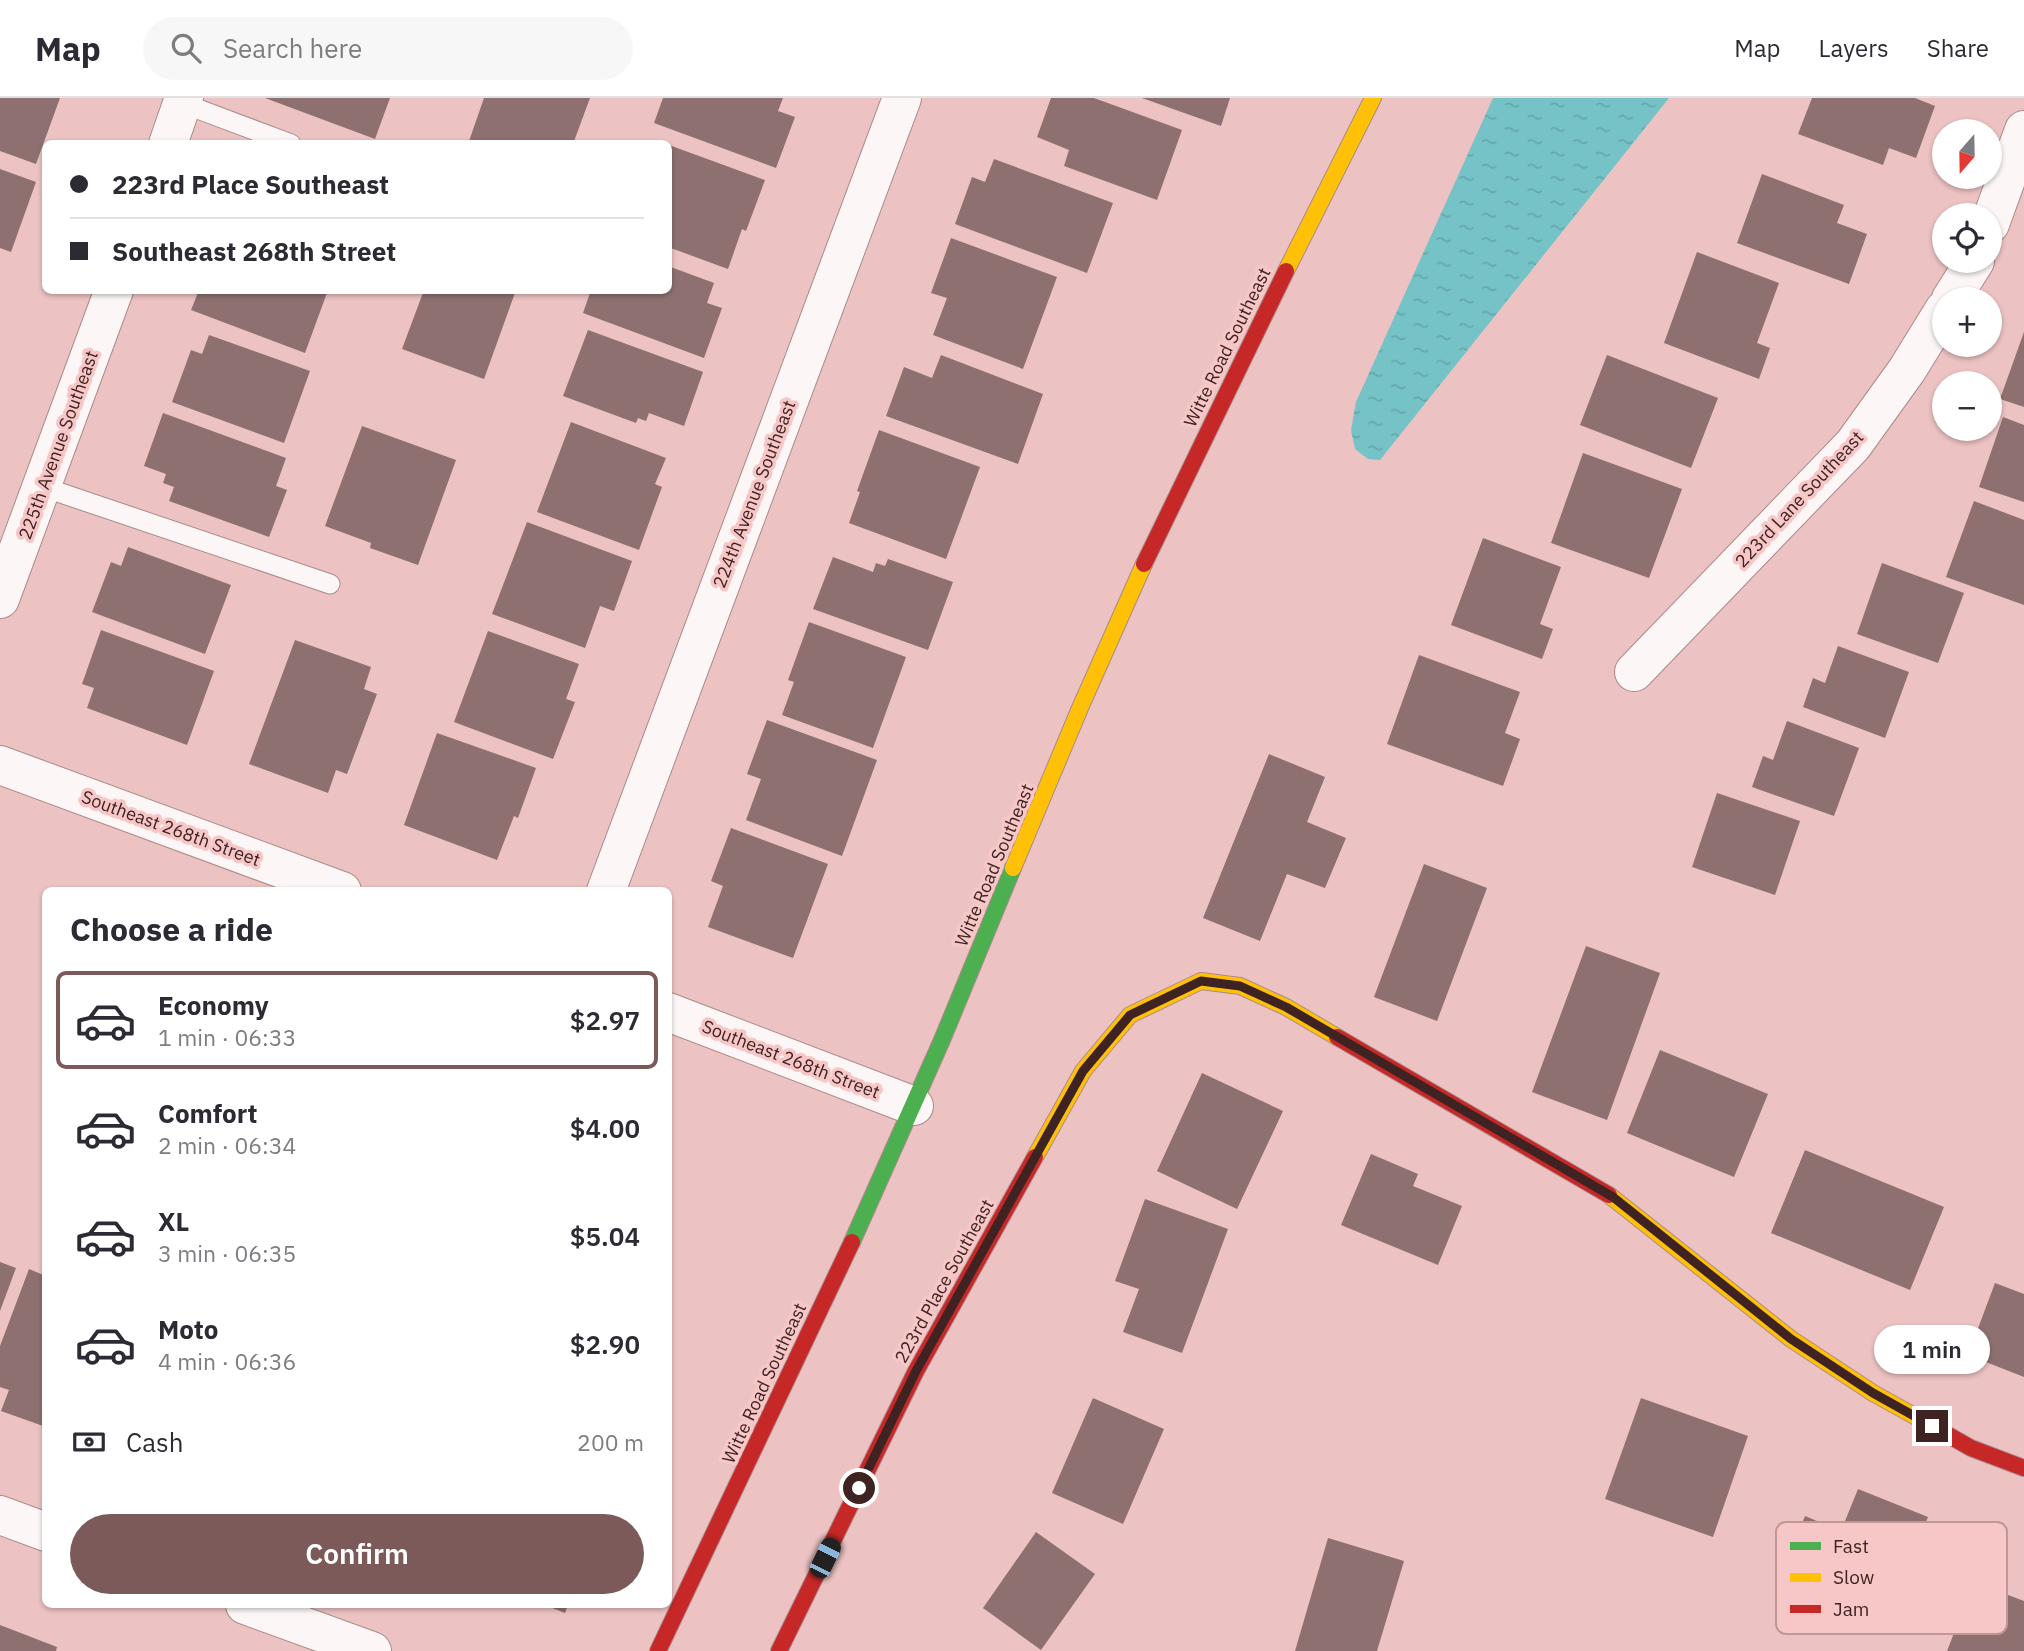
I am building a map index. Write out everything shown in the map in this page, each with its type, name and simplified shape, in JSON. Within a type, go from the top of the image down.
[{"type":"street","name":"224th Avenue Southeast","points":[[607,887],[902,98]]},
{"type":"street","name":"Witte Road Southeast","points":[[658,1651],[914,1106],[1137,579],[1244,354],[1373,98]]},
{"type":"street","points":[[169,140],[183,101]]},
{"type":"street","points":[[1998,203],[2024,130]]},
{"type":"street","name":"225th Avenue Southeast","points":[[0,599],[113,294]]},
{"type":"street","name":"223rd Lane Southeast","points":[[1634,672],[1853,445],[1907,370],[1932,329]]},
{"type":"street","name":"Southeast 268th Street","points":[[0,765],[331,887]]},
{"type":"street","name":"223rd Place Southeast","points":[[779,1651],[916,1371],[1083,1071],[1130,1015],[1201,981],[1240,986],[1286,1007],[1613,1197],[1791,1339],[1873,1393],[1971,1448],[2024,1468]]},
{"type":"street","name":"Southeast 268th Street","points":[[672,1014],[914,1106]]},
{"type":"street","points":[[0,1516],[42,1531]]},
{"type":"street","points":[[253,1608],[372,1651]]},
{"type":"lane","points":[[183,101],[281,140]]},
{"type":"lane","points":[[43,487],[330,584]]},
{"type":"water","points":[[1493,98],[1669,98],[1380,460],[1368,459],[1355,449],[1351,430],[1356,402]]},
{"type":"building","points":[[0,98],[60,98],[45,140],[42,140],[36,164],[0,151]]},
{"type":"building","points":[[265,98],[390,98],[375,139]]},
{"type":"building","points":[[484,98],[590,98],[574,140],[469,140]]},
{"type":"building","points":[[663,98],[783,98],[778,111],[795,117],[776,168],[654,123]]},
{"type":"building","points":[[1051,98],[1094,98],[1182,130],[1157,200],[1064,166],[1069,150],[1037,137]]},
{"type":"building","points":[[1142,98],[1230,98],[1221,126]]},
{"type":"building","points":[[1812,98],[1915,98],[1935,106],[1916,158],[1889,148],[1883,165],[1798,134]]},
{"type":"building","points":[[672,146],[765,180],[746,231],[742,229],[728,269],[672,248]]},
{"type":"building","points":[[994,159],[1113,203],[1087,273],[955,224],[972,177],[985,182]]},
{"type":"building","points":[[0,169],[36,182],[11,252],[0,248]]},
{"type":"building","points":[[1762,174],[1844,205],[1837,223],[1867,234],[1849,284],[1737,243]]},
{"type":"building","points":[[951,238],[1057,277],[1023,369],[933,335],[947,298],[931,293]]},
{"type":"building","points":[[1697,252],[1779,283],[1757,343],[1770,348],[1759,379],[1664,343]]},
{"type":"building","points":[[672,267],[714,283],[707,303],[722,308],[704,358],[583,313],[590,294],[672,294]]},
{"type":"building","points":[[197,294],[327,294],[305,353],[191,310]]},
{"type":"building","points":[[423,294],[515,294],[484,379],[402,349]]},
{"type":"building","points":[[588,330],[703,372],[684,426],[649,413],[646,421],[638,418],[636,423],[563,396]]},
{"type":"building","points":[[2024,332],[2024,407],[2002,400]]},
{"type":"building","points":[[209,335],[310,371],[284,443],[172,402],[191,350],[202,354]]},
{"type":"building","points":[[941,355],[1043,394],[1018,464],[886,416],[904,367],[932,378]]},
{"type":"building","points":[[1607,355],[1718,398],[1691,468],[1580,425]]},
{"type":"building","points":[[163,413],[286,458],[276,486],[287,490],[269,537],[169,501],[174,487],[163,483],[166,474],[144,466]]},
{"type":"building","points":[[2003,417],[2024,425],[2024,502],[1979,487],[1995,441],[2002,441]]},
{"type":"building","points":[[571,422],[666,458],[655,484],[662,487],[639,550],[537,512]]},
{"type":"building","points":[[362,426],[456,460],[418,565],[370,548],[371,543],[325,526]]},
{"type":"building","points":[[879,430],[980,467],[946,559],[849,523],[860,492],[857,491]]},
{"type":"building","points":[[1583,453],[1682,489],[1649,578],[1551,543]]},
{"type":"building","points":[[1974,501],[2024,520],[2024,605],[1946,577]]},
{"type":"building","points":[[527,522],[632,561],[614,611],[600,606],[585,648],[492,614]]},
{"type":"building","points":[[1483,538],[1561,567],[1540,624],[1553,629],[1542,659],[1451,625]]},
{"type":"building","points":[[128,547],[231,585],[205,654],[92,612],[111,562],[121,566]]},
{"type":"building","points":[[833,557],[873,572],[876,563],[885,566],[888,559],[953,582],[928,650],[813,609]]},
{"type":"building","points":[[1882,563],[1964,593],[1938,663],[1857,634]]},
{"type":"building","points":[[809,622],[906,657],[873,748],[782,715],[794,682],[788,680]]},
{"type":"building","points":[[101,630],[214,671],[187,745],[87,708],[94,688],[82,684]]},
{"type":"building","points":[[488,631],[579,664],[566,699],[575,702],[553,759],[454,722]]},
{"type":"building","points":[[295,640],[371,667],[364,689],[377,694],[347,774],[336,770],[328,793],[249,764]]},
{"type":"building","points":[[1838,646],[1909,672],[1885,738],[1803,707],[1813,678],[1825,683]]},
{"type":"building","points":[[1419,655],[1520,692],[1505,733],[1520,739],[1503,786],[1387,744]]},
{"type":"building","points":[[767,720],[877,760],[842,856],[746,820],[761,779],[747,774]]},
{"type":"building","points":[[1787,721],[1859,748],[1834,816],[1752,787],[1763,756],[1773,760]]},
{"type":"building","points":[[437,733],[536,768],[518,818],[514,816],[497,860],[404,825]]},
{"type":"building","points":[[1269,754],[1325,777],[1307,822],[1346,838],[1325,888],[1287,874],[1260,941],[1203,918]]},
{"type":"building","points":[[1717,793],[1800,821],[1775,895],[1692,867]]},
{"type":"building","points":[[731,828],[828,864],[793,958],[708,927],[723,886],[711,881]]},
{"type":"building","points":[[1424,864],[1487,888],[1437,1021],[1374,997]]},
{"type":"building","points":[[1586,946],[1660,973],[1607,1120],[1532,1092]]},
{"type":"building","points":[[1660,1050],[1768,1094],[1734,1177],[1627,1133]]},
{"type":"building","points":[[1202,1073],[1283,1111],[1237,1209],[1157,1171]]},
{"type":"building","points":[[1805,1150],[1944,1207],[1910,1290],[1771,1233]]},
{"type":"building","points":[[1371,1154],[1418,1174],[1413,1186],[1462,1206],[1438,1265],[1341,1225]]},
{"type":"building","points":[[1145,1199],[1228,1229],[1182,1353],[1123,1332],[1139,1289],[1115,1281]]},
{"type":"building","points":[[0,1262],[16,1268],[0,1311]]},
{"type":"building","points":[[29,1269],[42,1274],[42,1426],[1,1411],[9,1390],[0,1387],[0,1346]]},
{"type":"building","points":[[1995,1283],[2024,1294],[2024,1377],[1968,1355]]},
{"type":"building","points":[[1093,1398],[1164,1429],[1123,1524],[1052,1493]]},
{"type":"building","points":[[1641,1398],[1748,1436],[1713,1537],[1605,1499]]},
{"type":"building","points":[[1858,1489],[1928,1517],[1926,1522],[1845,1522]]},
{"type":"building","points":[[1805,1516],[1819,1522],[1803,1522]]},
{"type":"building","points":[[1036,1532],[1095,1574],[1041,1650],[983,1608]]},
{"type":"building","points":[[1328,1538],[1404,1561],[1377,1651],[1295,1651]]},
{"type":"building","points":[[2007,1595],[2024,1601],[2024,1651],[1947,1651],[1954,1634],[2007,1634]]},
{"type":"building","points":[[552,1608],[567,1608],[565,1613]]},
{"type":"building","points":[[0,1625],[57,1647],[56,1651],[0,1651]]},
{"type":"traffic: fast","points":[[852,1242],[942,1040],[1013,868]]},
{"type":"traffic: slow","points":[[1286,271],[1373,98]]},
{"type":"traffic: slow","points":[[1013,868],[1144,564]]},
{"type":"traffic: slow","points":[[1035,1157],[1083,1071],[1130,1015],[1201,981],[1240,986],[1286,1007],[1337,1037]]},
{"type":"traffic: slow","points":[[1609,1195],[1791,1339],[1873,1393],[1927,1423]]},
{"type":"traffic: jam","points":[[1144,564],[1286,271]]},
{"type":"traffic: jam","points":[[1337,1037],[1609,1195]]},
{"type":"traffic: jam","points":[[779,1651],[916,1371],[1035,1157]]},
{"type":"traffic: jam","points":[[658,1651],[852,1242]]},
{"type":"traffic: jam","points":[[1927,1423],[1971,1448],[2024,1468]]},
{"type":"route","points":[[859,1488],[916,1371],[1083,1071],[1130,1015],[1201,981],[1240,986],[1286,1007],[1613,1197],[1791,1339],[1873,1393],[1932,1426]]}]
